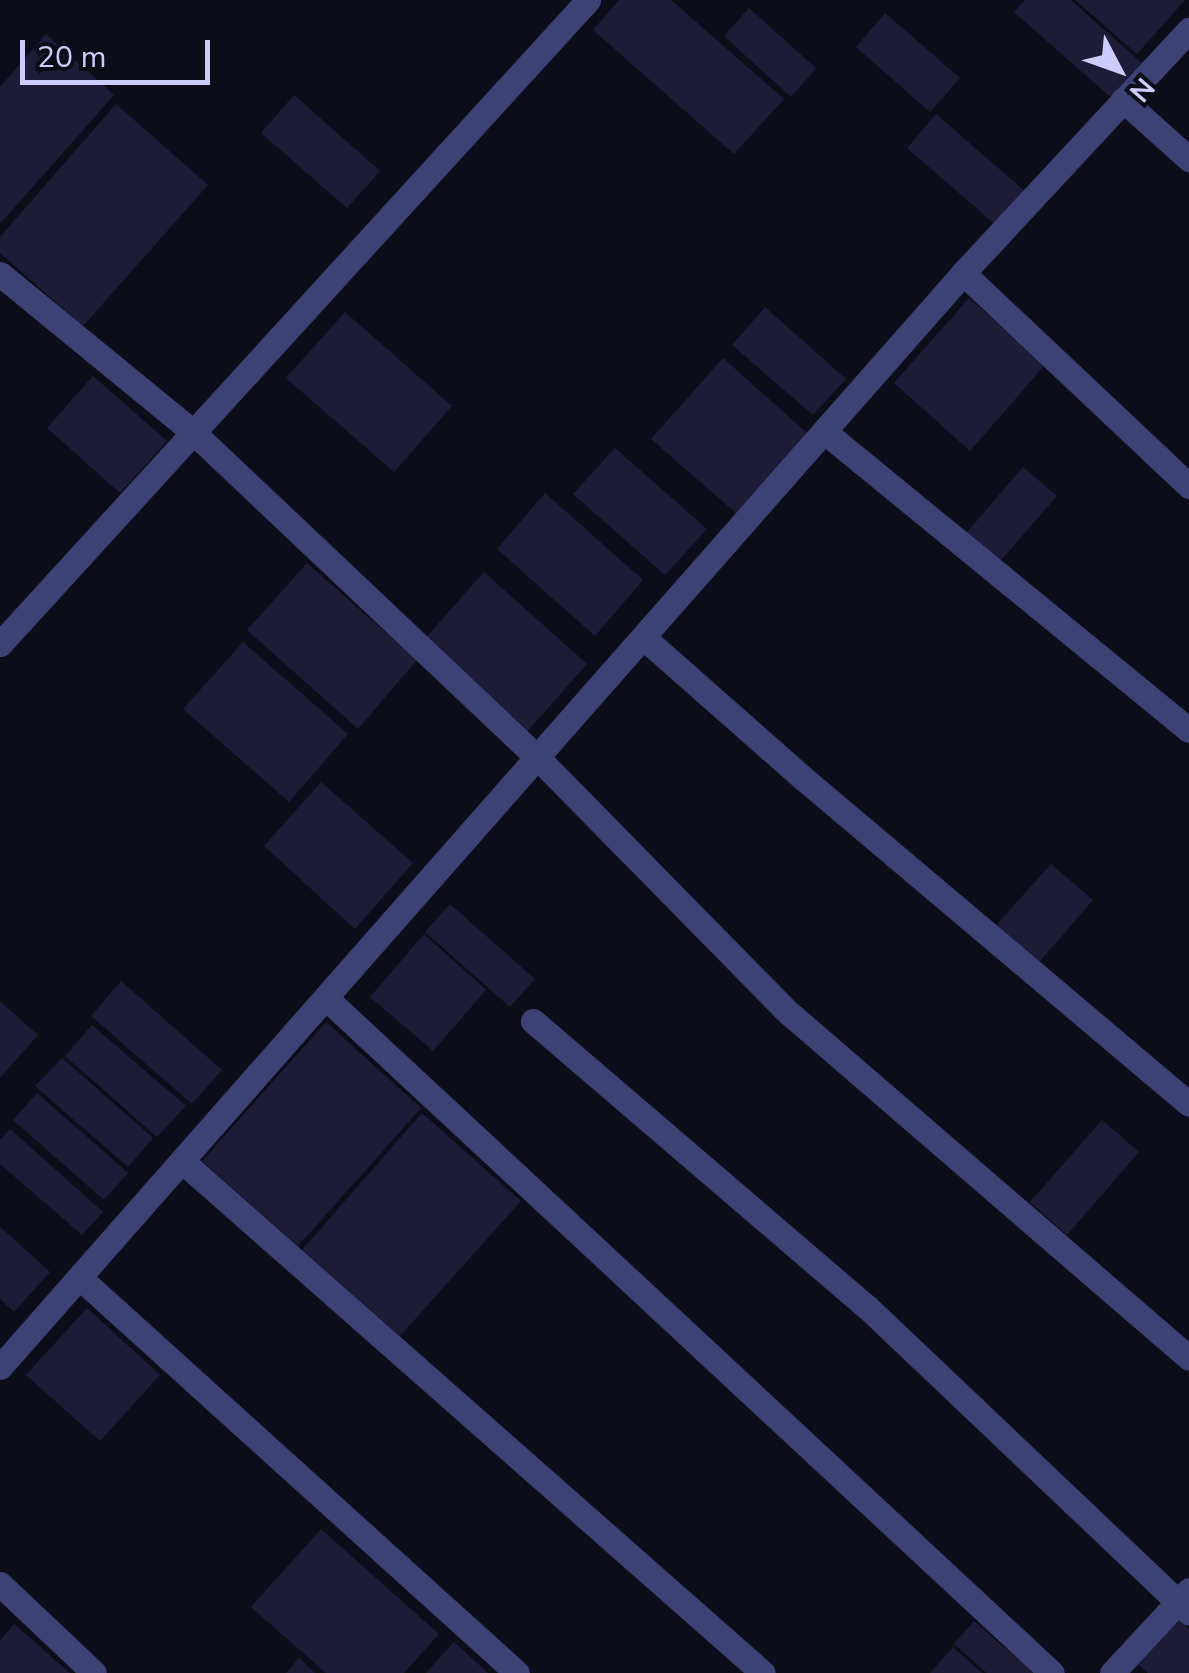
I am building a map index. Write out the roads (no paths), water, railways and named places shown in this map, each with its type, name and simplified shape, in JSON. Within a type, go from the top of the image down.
[{"type":"street","points":[[0,644],[588,0]]},
{"type":"street","points":[[0,1367],[642,637],[826,434],[963,273],[1189,30]]},
{"type":"street","points":[[1124,100],[1189,159]]},
{"type":"street","points":[[963,273],[1189,486]]},
{"type":"street","points":[[0,274],[193,432],[537,757],[789,1012],[1189,1358]]},
{"type":"street","points":[[826,434],[1189,730]]},
{"type":"street","points":[[642,637],[802,778],[1189,1104]]},
{"type":"street","points":[[326,998],[1052,1673]]},
{"type":"street","points":[[533,1022],[867,1307],[1185,1602],[1112,1673]]},
{"type":"street","points":[[182,1161],[763,1673]]},
{"type":"street","points":[[80,1278],[517,1673]]},
{"type":"street","points":[[0,1584],[94,1673]]}]
